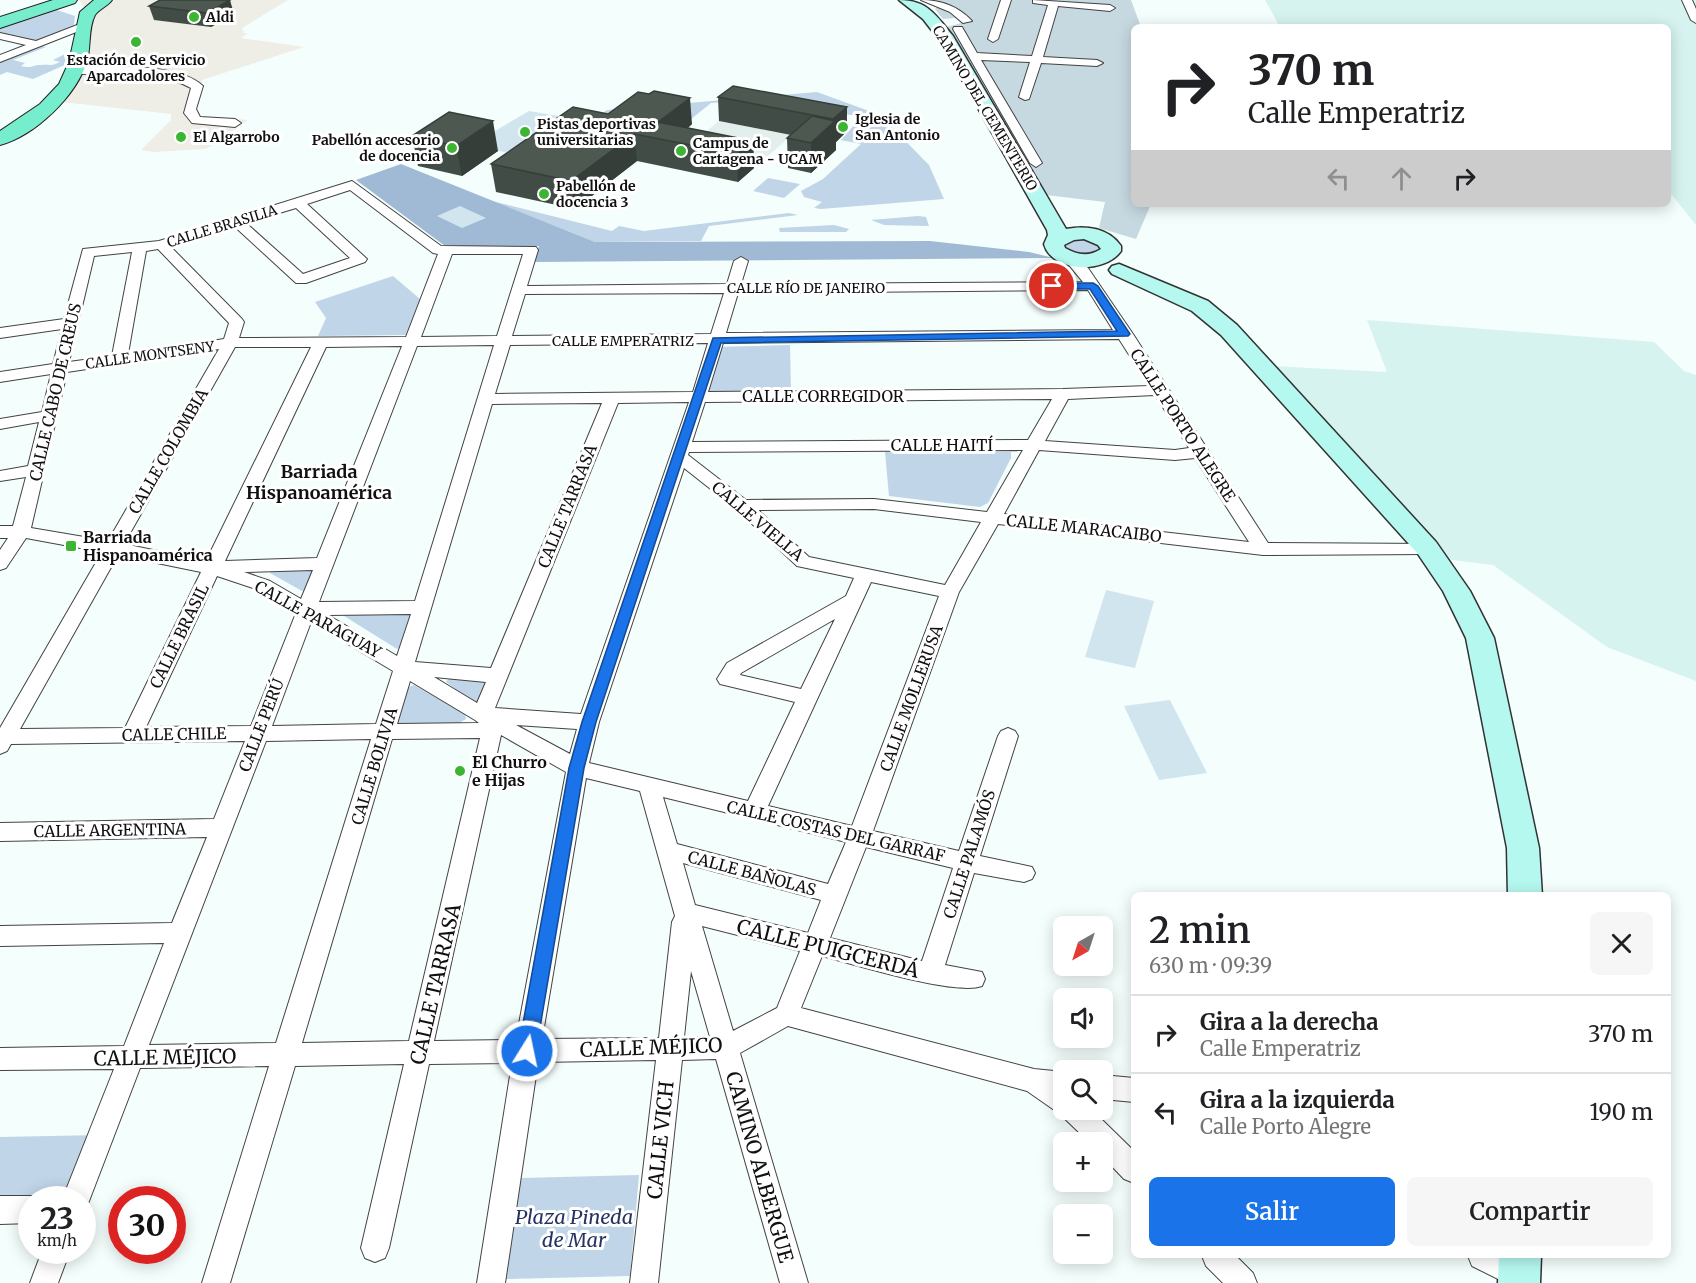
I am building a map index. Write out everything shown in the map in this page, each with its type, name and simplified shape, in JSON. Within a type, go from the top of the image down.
[{"type":"main road","points":[[0,23],[50,4],[69,0]]},
{"type":"main road","points":[[79,0],[85,6],[88,14]]},
{"type":"main road","points":[[0,139],[49,105],[68,84],[76,70],[90,9],[104,0]]},
{"type":"main road","name":"CAMINO DEL CEMENTERIO","points":[[906,0],[928,16],[947,39],[1055,233]]},
{"type":"main road","name":"CALLE PORTO ALEGRE","points":[[1055,233],[1063,236],[1077,233],[1095,235],[1106,240],[1111,248],[1094,262],[1056,251],[1055,233]]},
{"type":"main road","points":[[1094,262],[1193,303],[1216,318],[1427,548],[1446,573],[1466,605],[1480,638],[1523,848],[1525,892]]},
{"type":"street","points":[[926,0],[954,10],[974,56],[1036,163]]},
{"type":"street","points":[[993,39],[1006,0]]},
{"type":"street","points":[[1687,0],[1696,20]]},
{"type":"street","points":[[1037,1],[1110,8]]},
{"type":"street","points":[[1025,97],[1055,1]]},
{"type":"street","points":[[0,59],[36,44],[88,14]]},
{"type":"street","points":[[0,36],[36,44]]},
{"type":"street","points":[[974,56],[1097,63]]},
{"type":"street","points":[[76,70],[137,72],[189,81],[197,86],[197,95],[190,106],[190,113],[196,120],[235,123]]},
{"type":"street","name":"CALLE BRASILIA","points":[[88,252],[161,245],[352,185],[438,250],[447,250]]},
{"type":"street","points":[[236,221],[302,280],[360,259],[297,202]]},
{"type":"street","points":[[161,245],[237,322],[230,343]]},
{"type":"street","points":[[119,359],[140,247]]},
{"type":"street","name":"CALLE BOLIVIA","points":[[216,1283],[531,250],[447,250]]},
{"type":"street","name":"CALLE PERÚ","points":[[81,1186],[447,250]]},
{"type":"street","name":"CALLE CABO DE CREUS","points":[[0,564],[21,532],[88,252]]},
{"type":"street","points":[[491,1283],[527,1051],[577,768],[589,722],[699,397],[741,261]]},
{"type":"street","name":"CALLE PORTO ALEGRE","points":[[1094,262],[1093,286],[1263,549]]},
{"type":"street","name":"CALLE RÍO DE JANEIRO","points":[[518,290],[1093,286]]},
{"type":"street","points":[[0,333],[71,323]]},
{"type":"street","name":"CALLE EMPERATRIZ","points":[[230,343],[717,340],[1125,334]]},
{"type":"street","name":"CALLE MONTSENY","points":[[0,377],[230,343]]},
{"type":"street","name":"CALLE COLOMBIA","points":[[2,740],[230,343]]},
{"type":"street","name":"CALLE BRASIL","points":[[132,735],[320,343]]},
{"type":"street","name":"CALLE CORREGIDOR","points":[[485,399],[1063,394],[1161,390]]},
{"type":"street","name":"CALLE MOLLERUSA","points":[[786,1015],[860,835],[950,592],[1063,394]]},
{"type":"street","name":"CALLE TARRASA","points":[[375,1248],[420,1053],[498,676],[612,398]]},
{"type":"street","points":[[0,424],[48,416]]},
{"type":"street","name":"CALLE HAITÍ","points":[[680,452],[1034,445],[1175,455],[1201,452]]},
{"type":"street","name":"CALLE VIELLA","points":[[680,452],[742,505],[802,562],[950,592]]},
{"type":"street","points":[[0,476],[37,470]]},
{"type":"street","name":"CALLE MARACAIBO","points":[[742,505],[874,504],[1263,549],[1427,548]]},
{"type":"street","name":"CALLE PARAGUAY","points":[[0,532],[21,532],[212,568],[262,585],[404,668],[489,722],[577,768],[649,786]]},
{"type":"street","points":[[212,568],[324,564]]},
{"type":"street","points":[[754,811],[865,575]]},
{"type":"street","points":[[807,698],[727,678],[734,668],[853,600]]},
{"type":"street","points":[[306,609],[422,607]]},
{"type":"street","points":[[404,668],[498,676]]},
{"type":"street","name":"CALLE PARAGUAY","points":[[489,722],[589,722]]},
{"type":"street","name":"CALLE CHILE","points":[[2,740],[132,735],[384,732],[489,722]]},
{"type":"street","name":"CALLE PALAMÓS","points":[[930,973],[1008,736]]},
{"type":"street","name":"CALLE COSTAS DEL GARRAF","points":[[649,786],[966,862],[1024,873]]},
{"type":"street","name":"CALLE VICH","points":[[644,1283],[685,912],[649,786]]},
{"type":"street","name":"CALLE ARGENTINA","points":[[0,832],[221,828]]},
{"type":"street","name":"CALLE BAÑOLAS","points":[[667,850],[836,895]]},
{"type":"street","name":"CALLE PUIGCERDÁ","points":[[685,912],[930,973],[973,979]]},
{"type":"street","name":"CAMINO ALBERGUE","points":[[685,912],[794,1283]]},
{"type":"street","points":[[0,936],[180,933]]},
{"type":"street","points":[[786,1015],[1034,1081],[1053,1083]]},
{"type":"street","name":"CALLE MÉJICO","points":[[0,1059],[725,1048],[786,1015]]},
{"type":"street","points":[[1034,1081],[1053,1096]]},
{"type":"street","points":[[1113,1088],[1131,1090]]},
{"type":"street","points":[[1084,1120],[1131,1167]]},
{"type":"street","points":[[0,1209],[18,1209]]},
{"type":"street","points":[[1218,1258],[1243,1283]]},
{"type":"street","points":[[1487,1258],[1520,1271]]},
{"type":"street","points":[[44,1283],[51,1264]]},
{"type":"shaded area","points":[[79,0],[288,0],[242,28],[244,33],[248,33],[241,38],[304,47],[202,80],[201,95],[194,108],[200,116],[248,120],[211,146],[205,149],[154,152],[141,150],[171,120],[171,114],[53,101],[61,93],[86,10]]},
{"type":"shaded area","points":[[919,0],[1131,0],[1140,24],[1131,24],[1131,207],[1150,207],[1136,239],[1099,228],[1105,202],[1046,195],[947,27],[961,23],[955,18],[943,19],[935,9],[939,7]]},
{"type":"shaded area","points":[[1265,0],[1696,0],[1696,225],[1671,194],[1671,24],[1278,24]]},
{"type":"shaded area","name":"Pistas deportivas universitarias","points":[[529,111],[576,119],[523,156],[471,145]]},
{"type":"shaded area","points":[[719,121],[792,135],[754,168],[680,153]]},
{"type":"shaded area","points":[[401,164],[595,242],[930,241],[1029,252],[1054,258],[534,262],[539,246],[445,246],[356,180]]},
{"type":"shaded area","points":[[460,206],[486,218],[462,228],[437,216]]},
{"type":"shaded area","points":[[1367,320],[1654,342],[1684,371],[1696,375],[1696,681],[1607,647],[1493,565],[1445,559],[1271,366],[1387,372]]},
{"type":"shaded area","points":[[1106,590],[1154,601],[1135,668],[1085,657]]},
{"type":"shaded area","points":[[1170,700],[1207,773],[1159,780],[1124,706]]},
{"type":"green space","points":[[54,9],[75,16],[74,25],[32,43],[0,36],[0,28]]},
{"type":"green space","points":[[38,45],[46,47],[13,60],[25,63],[21,66],[25,67],[52,65],[60,62],[53,60],[69,52],[67,64],[33,79],[7,72],[0,75],[0,62]]},
{"type":"green space","points":[[817,92],[880,115],[929,165],[944,199],[814,208],[822,202],[804,197],[801,191],[823,179],[861,144],[841,140],[862,116],[725,102],[711,103],[685,124],[588,124],[607,110]]},
{"type":"green space","points":[[768,178],[800,184],[784,198],[753,191]]},
{"type":"green space","points":[[492,201],[612,231],[619,226],[644,231],[789,213],[798,215],[709,226],[701,241],[595,242]]},
{"type":"green space","points":[[926,217],[929,226],[884,225],[871,220]]},
{"type":"green space","points":[[834,225],[849,229],[846,232],[780,232],[779,228]]},
{"type":"green space","points":[[1070,234],[1111,246],[1080,260],[1056,241]]},
{"type":"green space","points":[[393,276],[420,299],[406,335],[318,336],[326,318],[315,302]]},
{"type":"green space","points":[[790,345],[791,391],[700,394],[715,347]]},
{"type":"green space","points":[[885,452],[1011,452],[1011,458],[988,503],[980,507],[889,496]]},
{"type":"green space","points":[[273,570],[313,572],[307,590],[302,591],[270,573]]},
{"type":"green space","points":[[411,612],[397,649],[341,614]]},
{"type":"green space","points":[[449,678],[483,680],[485,683],[481,702],[475,703],[446,682]]},
{"type":"green space","points":[[414,685],[465,714],[466,719],[459,723],[396,725],[404,689]]},
{"type":"green space","points":[[101,1135],[81,1186],[18,1186],[18,1204],[0,1210],[0,1137]]},
{"type":"green space","name":"Plaza Pineda de Mar","points":[[639,1175],[630,1276],[505,1279],[521,1178]]},
{"type":"building","points":[[160,0],[230,0],[207,13],[149,6]]},
{"type":"building","points":[[733,86],[847,107],[833,119],[718,97]]},
{"type":"building","points":[[654,91],[690,98],[658,122],[753,141],[737,154],[634,134],[571,181],[491,164],[573,107],[608,114],[638,92],[649,94]]},
{"type":"building","points":[[449,112],[493,121],[456,146],[412,136]]},
{"type":"building","points":[[812,116],[835,121],[811,143],[787,138]]},
{"type":"place","name":"Aldi","points":[[194,17]]},
{"type":"place","name":"Estación de Servicio Aparcadolores","points":[[136,42]]},
{"type":"place","name":"Iglesia de San Antonio","points":[[843,127]]},
{"type":"place","name":"Pistas deportivas universitarias","points":[[525,132]]},
{"type":"place","name":"El Algarrobo","points":[[181,137]]},
{"type":"place","name":"Pabellón accesorio de docencia","points":[[452,148]]},
{"type":"place","name":"Campus de Cartagena - UCAM","points":[[681,151]]},
{"type":"place","name":"Pabellón de docencia 3","points":[[544,194]]},
{"type":"place","name":"Barriada Hispanoamérica","points":[[71,546]]},
{"type":"place","name":"El Churro e Hijas","points":[[460,771]]},
{"type":"district","name":"Barriada Hispanoamérica","points":[[319,481]]},
{"type":"route","points":[[527,1051],[577,768],[589,722],[717,340],[1125,334],[1093,286],[1052,286]]}]
